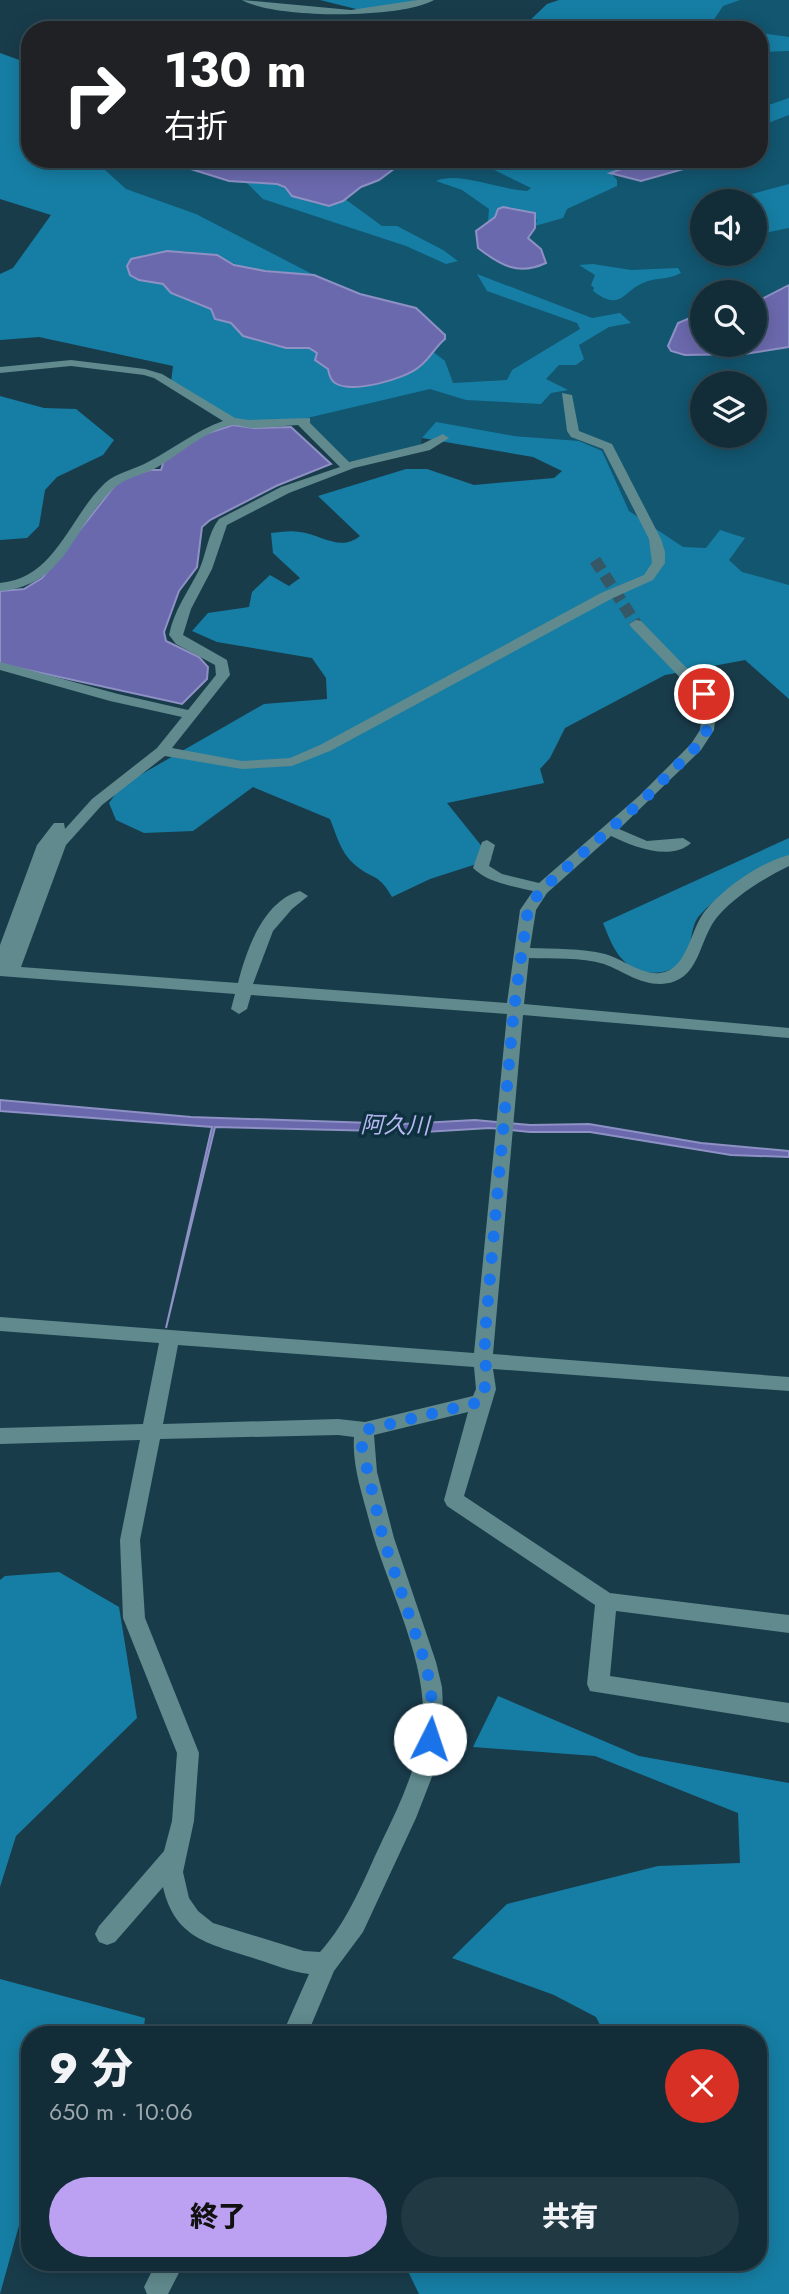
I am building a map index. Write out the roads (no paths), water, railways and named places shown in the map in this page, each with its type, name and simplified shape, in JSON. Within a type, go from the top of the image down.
[{"type":"street","points":[[246,0],[287,8],[351,13],[430,0]]},
{"type":"street","points":[[0,370],[71,363],[145,372],[158,376],[181,393],[232,421],[249,424],[303,421],[346,466]]},
{"type":"street","points":[[162,751],[242,765],[292,762],[325,748],[606,596],[652,576],[660,564],[662,554],[655,539],[608,447],[575,434],[566,395]]},
{"type":"street","points":[[0,587],[24,585],[41,575],[109,487],[128,473],[153,464],[209,429],[232,421]]},
{"type":"street","points":[[346,466],[426,447],[443,438]]},
{"type":"street","points":[[346,466],[348,468],[285,490],[223,522],[218,528],[207,568],[178,619],[176,635],[181,641],[222,663],[223,675],[162,751],[97,802],[59,844],[4,970],[517,1009],[789,1033]]},
{"type":"street","points":[[636,624],[704,694],[709,712],[707,730],[696,747],[544,889],[528,910],[515,1000],[517,1009],[513,1019],[508,1103],[483,1361],[486,1389],[480,1402],[475,1432],[454,1500],[606,1601],[789,1624]]},
{"type":"street","points":[[0,666],[103,695],[191,715]]},
{"type":"street","points":[[609,830],[648,847],[660,848],[683,843]]},
{"type":"street","points":[[487,845],[481,868],[497,877],[544,889]]},
{"type":"street","points":[[523,953],[606,959],[649,978],[664,978],[678,973],[690,962],[707,918],[724,901],[749,881],[789,860]]},
{"type":"street","points":[[239,1009],[263,932],[288,902],[300,896]]},
{"type":"street","points":[[0,1324],[789,1384]]},
{"type":"street","points":[[170,1337],[130,1540],[134,1618],[188,1753],[184,1821],[171,1872],[178,1902],[190,1919],[206,1932],[304,1962],[325,1964]]},
{"type":"street","points":[[0,1436],[338,1427],[365,1430],[480,1402]]},
{"type":"street","points":[[298,2026],[325,1964],[338,1951],[353,1927],[402,1823],[425,1762],[434,1715],[427,1668],[383,1538],[362,1447],[365,1430]]},
{"type":"street","points":[[606,1601],[598,1684],[789,1713]]},
{"type":"street","points":[[107,1934],[174,1857]]},
{"type":"street","points":[[158,2287],[167,2271]]},
{"type":"water","points":[[188,168],[395,168],[379,180],[361,187],[343,201],[329,206],[292,196],[285,187],[277,184],[229,181]]},
{"type":"water","points":[[624,168],[687,168],[641,181],[610,173]]},
{"type":"water","points":[[503,207],[535,213],[535,228],[528,238],[541,249],[546,263],[527,269],[510,267],[478,248],[476,231],[495,217],[498,209]]},
{"type":"water","points":[[167,251],[217,255],[234,265],[265,271],[314,275],[360,294],[416,308],[445,335],[445,339],[423,364],[412,372],[378,384],[343,386],[332,380],[328,369],[315,360],[317,353],[309,348],[286,348],[243,336],[231,323],[215,319],[211,309],[171,293],[163,284],[139,280],[130,275],[127,266],[131,259]]},
{"type":"water","points":[[789,285],[789,347],[767,350],[767,296]]},
{"type":"water","points":[[690,318],[690,355],[671,351],[668,346],[678,323]]},
{"type":"water","points":[[233,425],[254,428],[291,427],[331,464],[276,486],[210,520],[202,527],[197,567],[179,591],[164,632],[166,641],[199,657],[208,667],[207,679],[182,704],[0,664],[0,591],[24,589],[42,578],[120,479],[150,470],[161,470],[164,460],[202,435]]},
{"type":"water","name":"阿久川","points":[[0,1100],[191,1117],[403,1124],[475,1120],[530,1125],[589,1124],[701,1143],[789,1151],[789,1157],[731,1155],[590,1132],[530,1132],[490,1128],[424,1132],[215,1127],[166,1328],[212,1127],[0,1111]]},
{"type":"tunnel","points":[[595,560],[636,624]]}]
